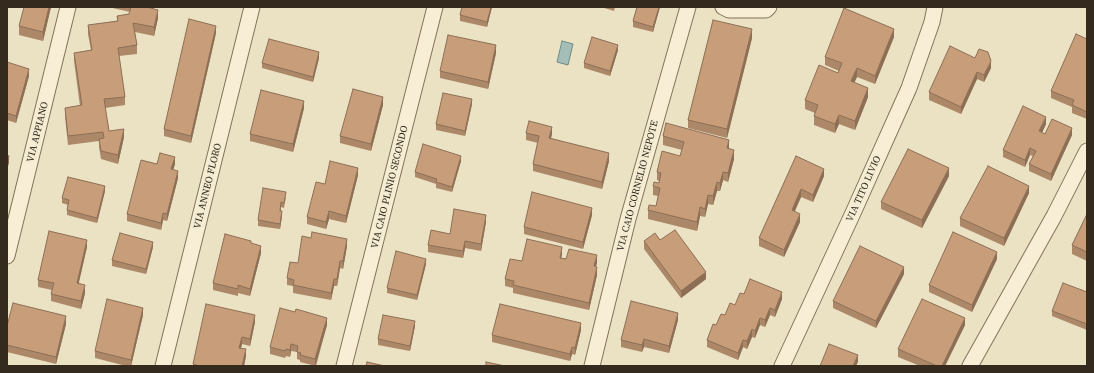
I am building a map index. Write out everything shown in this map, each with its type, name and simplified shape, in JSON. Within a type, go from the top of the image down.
[{"type":"street","name":"VIA APPIANO","points":[[7,256],[68,7]]},
{"type":"street","name":"VIA ANNEO FLORO","points":[[163,366],[252,7]]},
{"type":"street","name":"VIA CAIO PLINIO SECONDO","points":[[344,366],[435,7]]},
{"type":"street","name":"VIA CAIO CORNELIO NEPOTE","points":[[592,366],[628,219],[688,7]]},
{"type":"street","points":[[723,7],[729,10],[766,10],[769,7]]},
{"type":"street","name":"VIA TITO LIVIO","points":[[782,366],[909,88],[932,22],[935,7]]},
{"type":"street","points":[[970,366],[1054,216],[1087,151]]},
{"type":"water","points":[[562,41],[573,44],[568,65],[557,62]]},
{"type":"building","points":[[24,7],[49,7],[43,32],[19,26]]},
{"type":"building","points":[[131,7],[147,7],[158,10],[154,27],[133,23],[137,45],[118,48],[125,97],[104,99],[109,131],[124,129],[118,155],[101,151],[99,139],[104,138],[103,132],[68,136],[65,108],[82,105],[74,53],[92,50],[88,25],[118,21],[117,16],[129,14]]},
{"type":"building","points":[[462,7],[491,7],[487,22],[460,15]]},
{"type":"building","points":[[637,7],[659,7],[653,27],[633,21]]},
{"type":"building","points":[[844,8],[894,29],[875,76],[857,68],[851,81],[868,88],[855,121],[839,115],[835,124],[814,116],[818,105],[805,100],[819,65],[838,73],[842,63],[825,57]]},
{"type":"building","points":[[189,19],[216,26],[191,136],[164,129]]},
{"type":"building","points":[[713,20],[752,29],[727,129],[688,120]]},
{"type":"building","points":[[1076,34],[1087,39],[1087,112],[1072,105],[1074,100],[1051,91]]},
{"type":"building","points":[[448,35],[496,45],[488,82],[440,71]]},
{"type":"building","points":[[592,37],[618,45],[610,71],[584,63]]},
{"type":"building","points":[[269,39],[319,52],[313,77],[262,63]]},
{"type":"building","points":[[950,46],[975,58],[979,49],[988,52],[991,61],[984,75],[977,72],[961,107],[929,92]]},
{"type":"building","points":[[7,62],[29,69],[16,116],[7,113]]},
{"type":"building","points":[[353,89],[383,97],[371,144],[340,136]]},
{"type":"building","points":[[261,90],[304,101],[293,144],[250,134]]},
{"type":"building","points":[[443,93],[472,99],[465,131],[436,124]]},
{"type":"building","points":[[1023,106],[1046,117],[1039,131],[1045,134],[1052,119],[1072,128],[1051,174],[1029,164],[1036,151],[1030,148],[1025,160],[1003,150]]},
{"type":"building","points":[[529,121],[552,127],[549,138],[609,153],[602,182],[533,164],[539,136],[526,133]]},
{"type":"building","points":[[666,123],[729,140],[727,148],[734,150],[728,173],[723,172],[720,183],[717,182],[713,196],[708,195],[705,209],[700,207],[697,222],[648,210],[649,205],[656,206],[660,188],[653,186],[654,182],[659,183],[661,173],[657,172],[662,151],[680,156],[684,142],[663,136]]},
{"type":"building","points":[[423,144],[461,156],[452,187],[436,182],[437,179],[415,172]]},
{"type":"building","points":[[908,149],[949,168],[922,220],[881,202]]},
{"type":"building","points":[[160,153],[175,157],[171,169],[178,171],[167,214],[163,213],[161,223],[127,214],[141,160],[157,164]]},
{"type":"building","points":[[796,156],[824,169],[813,195],[801,189],[792,210],[800,214],[784,250],[759,238]]},
{"type":"building","points":[[330,161],[358,168],[346,216],[329,211],[326,222],[307,217],[316,182],[325,184]]},
{"type":"building","points":[[988,166],[1029,186],[1004,238],[960,218]]},
{"type":"building","points":[[68,177],[105,186],[97,218],[67,210],[69,200],[62,198]]},
{"type":"building","points":[[263,188],[286,192],[284,203],[281,202],[280,211],[282,211],[280,224],[258,220]]},
{"type":"building","points":[[532,192],[592,208],[583,242],[524,227]]},
{"type":"building","points":[[454,209],[486,215],[481,244],[465,241],[463,251],[428,245],[431,230],[450,234]]},
{"type":"building","points":[[1087,214],[1087,252],[1072,245]]},
{"type":"building","points":[[675,230],[706,272],[681,291],[644,241],[655,233],[660,240]]},
{"type":"building","points":[[49,231],[87,240],[77,283],[85,285],[81,301],[51,294],[54,283],[38,280]]},
{"type":"building","points":[[312,232],[347,239],[343,261],[340,261],[337,279],[334,279],[331,293],[293,285],[294,280],[287,278],[290,262],[298,263],[302,236],[311,238]]},
{"type":"building","points":[[953,232],[997,252],[972,305],[929,285]]},
{"type":"building","points":[[120,233],[153,242],[146,269],[112,260]]},
{"type":"building","points":[[225,234],[251,241],[251,243],[261,246],[250,289],[238,285],[238,289],[213,283]]},
{"type":"building","points":[[527,239],[562,247],[560,258],[566,259],[569,249],[597,255],[594,266],[597,267],[589,303],[513,285],[514,281],[505,279],[510,259],[522,261]]},
{"type":"building","points":[[860,246],[904,267],[876,321],[833,301]]},
{"type":"building","points":[[396,251],[426,259],[417,295],[387,288]]},
{"type":"building","points":[[750,279],[782,292],[775,310],[770,308],[765,320],[760,318],[755,331],[752,329],[747,341],[743,340],[738,353],[707,340],[713,324],[716,325],[721,314],[725,315],[730,303],[735,305],[740,293],[744,294]]},
{"type":"building","points":[[1063,283],[1087,292],[1087,324],[1052,311]]},
{"type":"building","points":[[107,299],[143,308],[131,360],[95,351]]},
{"type":"building","points":[[922,299],[965,318],[942,366],[937,366],[898,349]]},
{"type":"building","points":[[631,301],[678,313],[669,346],[644,339],[642,345],[621,340]]},
{"type":"building","points":[[13,303],[66,316],[56,357],[7,345],[7,326]]},
{"type":"building","points":[[206,304],[255,315],[250,339],[242,337],[239,348],[246,349],[242,366],[199,366],[193,364]]},
{"type":"building","points":[[500,304],[581,323],[575,348],[572,347],[570,354],[492,335]]},
{"type":"building","points":[[280,308],[295,312],[296,309],[327,318],[315,359],[300,355],[301,353],[297,352],[298,346],[291,344],[290,350],[286,349],[285,351],[270,347]]},
{"type":"building","points":[[383,315],[415,321],[410,346],[378,339]]},
{"type":"building","points":[[829,344],[858,355],[853,366],[820,366]]},
{"type":"building","points":[[367,362],[385,366],[366,366]]},
{"type":"building","points":[[486,362],[505,366],[486,366]]}]
